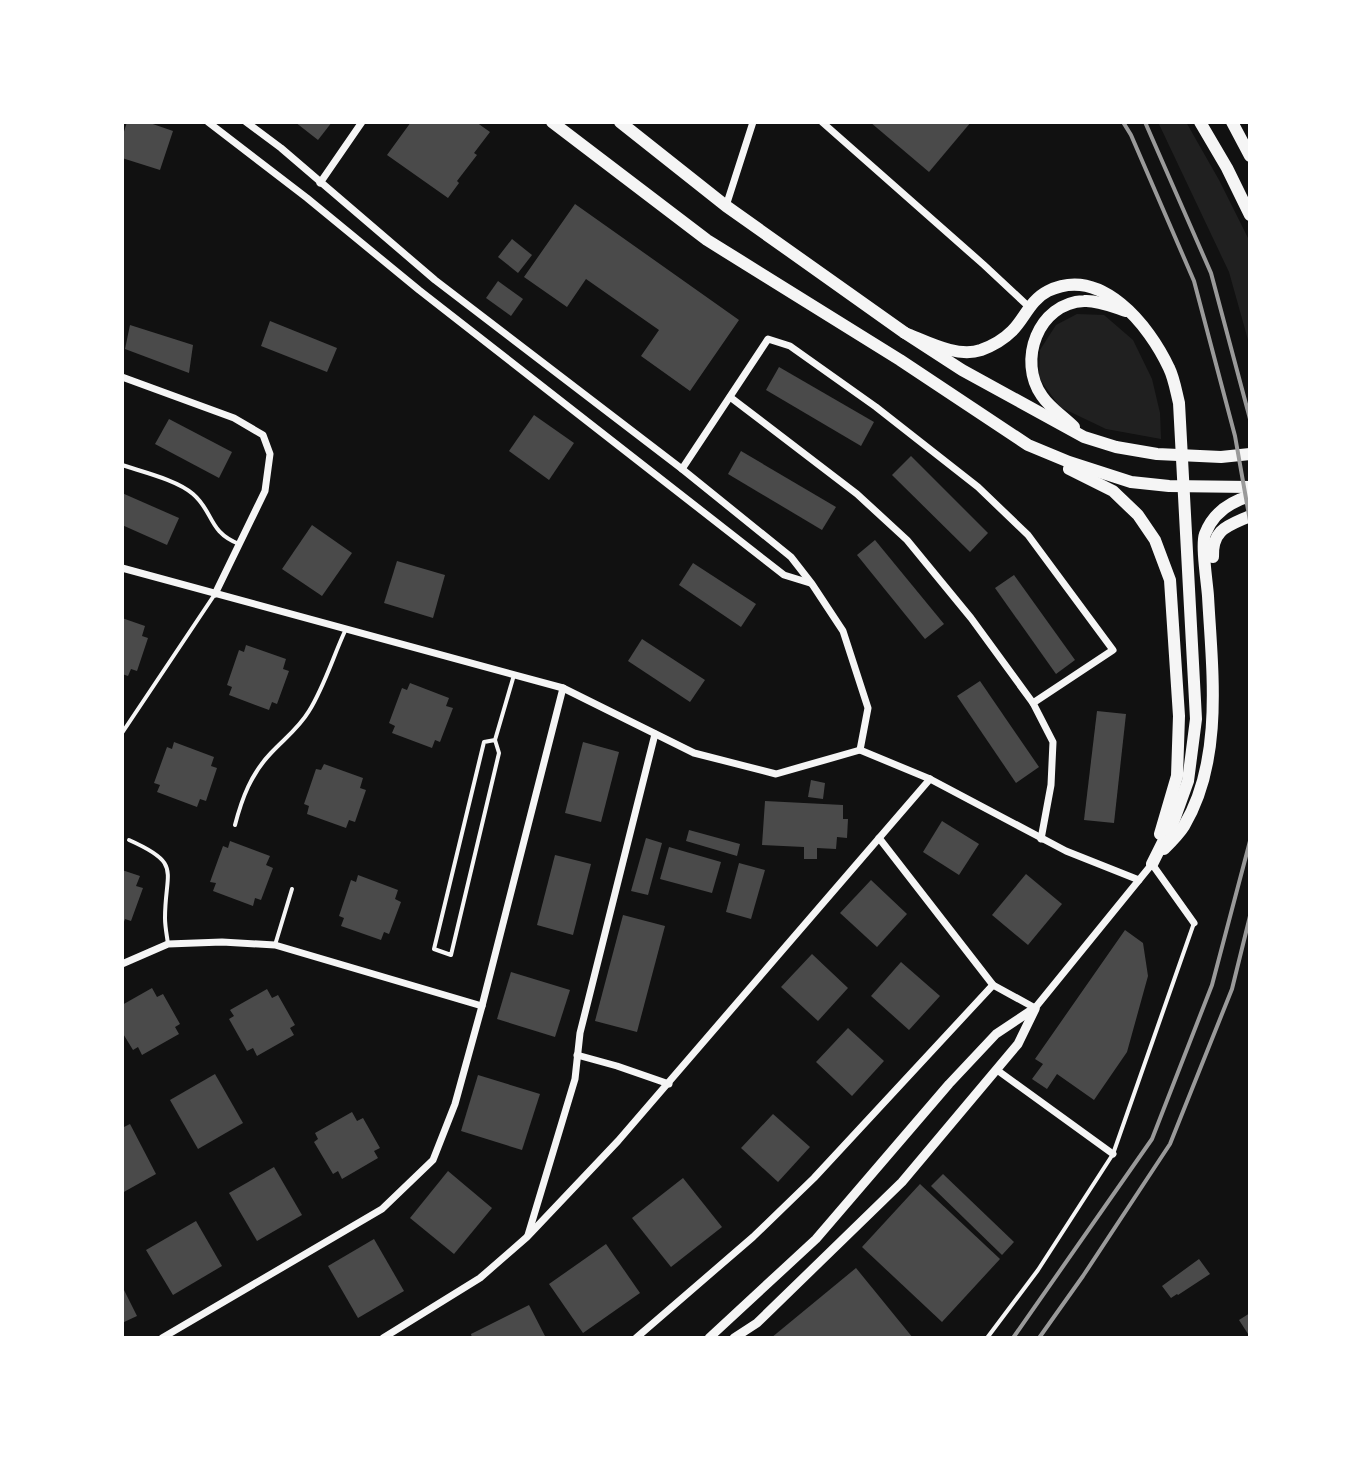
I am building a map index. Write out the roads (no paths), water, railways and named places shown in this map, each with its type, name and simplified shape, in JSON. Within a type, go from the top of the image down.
[{"type":"highway","points":[[552,122],[707,240],[900,360],[1028,445],[1113,491],[1138,515],[1155,540],[1170,580],[1179,716],[1177,776],[1152,864]]},
{"type":"highway","points":[[620,122],[726,206],[905,333],[962,370],[1084,437],[1116,447],[1157,454],[1221,457],[1250,454]]},
{"type":"highway","points":[[1200,122],[1250,215]]},
{"type":"highway","points":[[1232,122],[1250,156]]},
{"type":"highway","points":[[905,333],[954,351],[977,352],[995,344],[1013,330],[1029,307],[1047,292],[1067,286],[1095,288],[1113,297],[1142,324],[1170,370],[1179,403],[1196,719],[1188,781],[1174,820],[1152,864]]},
{"type":"highway","points":[[1084,437],[1042,397],[1032,375],[1031,355],[1035,335],[1049,317],[1065,306],[1083,301],[1102,303],[1131,313]]},
{"type":"highway","points":[[1028,445],[1131,482],[1169,486],[1250,487]]},
{"type":"highway","points":[[1152,864],[1183,827],[1200,793],[1212,723],[1213,684],[1204,537],[1218,513],[1235,500],[1250,496]]},
{"type":"highway","points":[[1210,632],[1213,544],[1223,529],[1250,516]]},
{"type":"street","points":[[208,122],[784,575],[812,584]]},
{"type":"street","points":[[246,122],[281,148],[435,280],[682,469],[791,557],[843,631],[868,708],[860,750]]},
{"type":"street","points":[[320,183],[362,122]]},
{"type":"street","points":[[726,206],[753,122]]},
{"type":"street","points":[[822,122],[1029,307]]},
{"type":"street","points":[[682,469],[768,339],[790,346],[876,407],[978,487],[1028,535],[1113,650],[1033,703]]},
{"type":"street","points":[[122,367],[123,377],[234,418],[263,435],[270,454],[265,491],[215,594]]},
{"type":"street","points":[[730,397],[857,494],[907,540],[971,618],[1033,703],[1053,742],[1051,785],[1041,839]]},
{"type":"street","points":[[122,568],[563,688],[694,753],[776,774],[860,750],[930,779],[1041,839],[1139,880]]},
{"type":"street","points":[[162,1338],[382,1209],[433,1160],[455,1104],[482,1006],[563,688]]},
{"type":"street","points":[[527,1237],[575,1079],[580,1033],[655,734]]},
{"type":"street","points":[[383,1338],[480,1278],[527,1237],[669,1084],[930,779]]},
{"type":"street","points":[[879,838],[993,985],[1035,1008]]},
{"type":"street","points":[[734,1338],[757,1323],[902,1182],[1018,1044],[1035,1008],[1152,864],[1194,923]]},
{"type":"street","points":[[122,964],[168,944],[222,942],[275,945],[482,1006]]},
{"type":"street","points":[[636,1338],[808,1185],[993,985]]},
{"type":"street","points":[[709,1338],[816,1239],[996,1034],[1035,1008]]},
{"type":"street","points":[[577,1055],[669,1084]]},
{"type":"street","points":[[997,1070],[1113,1154]]},
{"type":"lane","points":[[122,465],[187,489],[200,501],[220,533],[239,544]]},
{"type":"lane","points":[[122,733],[215,594]]},
{"type":"lane","points":[[235,825],[243,795],[255,773],[300,725],[309,711],[345,628]]},
{"type":"lane","points":[[495,740],[484,742],[434,949],[451,955],[499,753],[495,740],[514,675]]},
{"type":"lane","points":[[129,840],[154,852],[167,869],[165,918],[168,944]]},
{"type":"lane","points":[[275,945],[292,889]]},
{"type":"lane","points":[[987,1338],[1038,1270],[1113,1154],[1194,923]]},
{"type":"railway","points":[[1123,122],[1194,281],[1235,436],[1250,521]]},
{"type":"railway","points":[[1145,122],[1211,273],[1250,419]]},
{"type":"railway","points":[[1013,1338],[1152,1139],[1212,985],[1250,841]]},
{"type":"railway","points":[[1039,1338],[1170,1144],[1232,989],[1250,916]]}]
